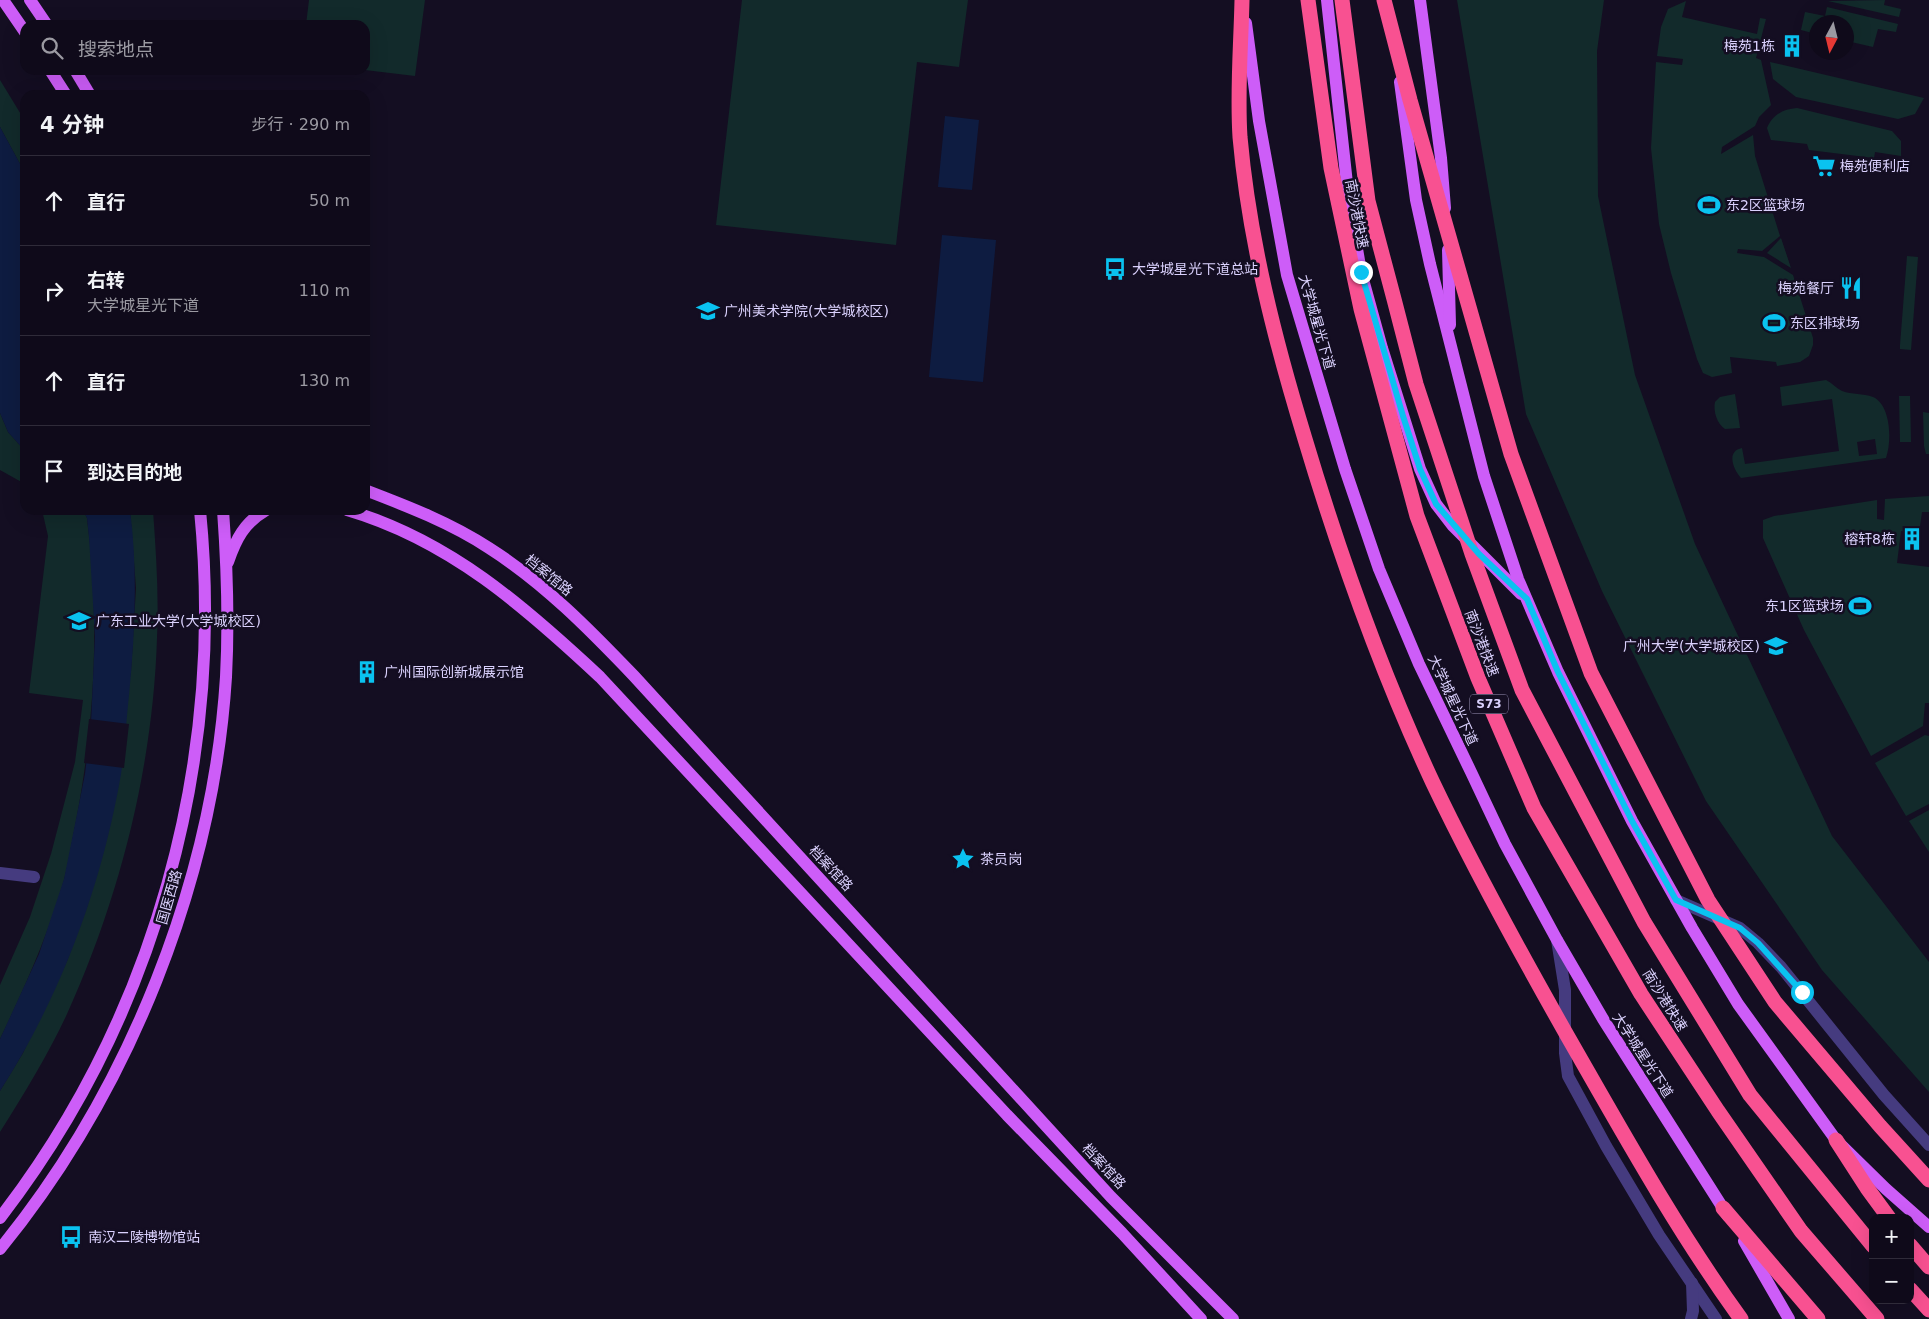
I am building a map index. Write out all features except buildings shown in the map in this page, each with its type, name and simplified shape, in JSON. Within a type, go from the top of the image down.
[{"type":"highway","points":[[1244,0],[1239,76],[1240,136],[1262,275],[1298,419],[1343,560],[1370,632],[1433,782],[1531,972],[1651,1182],[1700,1262],[1741,1319]]},
{"type":"highway","name":"南沙港快速","points":[[1308,0],[1331,168],[1361,309],[1417,516],[1478,678],[1534,808],[1640,994],[1718,1111],[1801,1231],[1878,1319]]},
{"type":"highway","name":"南沙港快速","points":[[1342,0],[1368,201],[1416,384],[1462,526],[1522,690],[1644,922],[1750,1095],[1869,1241]]},
{"type":"highway","points":[[1384,0],[1410,100],[1511,454],[1591,673],[1708,900],[1775,1002],[1880,1126],[1929,1180]]},
{"type":"highway","points":[[1836,1140],[1886,1214]]},
{"type":"highway","points":[[1723,1208],[1818,1319]]},
{"type":"highway","points":[[1914,1250],[1929,1267]]},
{"type":"highway","points":[[1914,1293],[1929,1310]]},
{"type":"main road","points":[[3,0],[20,25]]},
{"type":"main road","points":[[30,0],[43,20]]},
{"type":"main road","name":"大学城星光下道","points":[[1244,0],[1259,121],[1288,275],[1343,460],[1376,560],[1419,664],[1470,772],[1505,844],[1557,940],[1603,1019],[1723,1208],[1789,1319]]},
{"type":"main road","points":[[1327,0],[1344,166],[1361,272],[1382,348],[1420,469],[1436,504],[1453,526],[1527,599]]},
{"type":"main road","points":[[1392,0],[1402,105],[1416,200],[1451,345],[1484,476],[1527,599],[1558,672],[1632,821],[1676,900],[1738,1004],[1836,1140],[1886,1189],[1929,1227]]},
{"type":"main road","points":[[1420,0],[1443,176],[1450,267],[1451,345]]},
{"type":"main road","points":[[53,75],[63,90]]},
{"type":"main road","points":[[79,75],[87,90]]},
{"type":"main road","name":"档案馆路","points":[[370,492],[424,514],[488,547],[521,571],[574,615],[641,684],[1111,1197],[1233,1319]]},
{"type":"main road","name":"国医西路","points":[[0,1218],[40,1164],[88,1080],[127,1002],[146,956],[161,911],[181,838],[202,689],[205,610],[200,515]]},
{"type":"main road","name":"国医西路","points":[[0,1250],[43,1194],[94,1109],[144,1011],[172,939],[197,852],[215,762],[226,679],[226,574],[223,515]]},
{"type":"main road","points":[[226,574],[236,540],[243,528],[257,515]]},
{"type":"main road","points":[[360,515],[420,539],[481,575],[542,623],[600,677],[1007,1115],[1201,1319]]},
{"type":"street","points":[[0,873],[34,877]]},
{"type":"street","points":[[1676,900],[1740,928],[1758,943],[1781,967],[1884,1095],[1929,1145]]},
{"type":"street","points":[[1557,940],[1565,990],[1565,1053],[1568,1076],[1659,1235],[1716,1319]]},
{"type":"street","points":[[1691,1319],[1693,1311],[1692,1283]]},
{"type":"green space","points":[[309,0],[425,0],[415,76],[370,71],[370,20],[307,20]]},
{"type":"green space","points":[[742,0],[968,0],[959,67],[917,62],[896,245],[716,225]]},
{"type":"green space","points":[[1457,0],[1604,0],[1597,51],[1598,196],[1635,375],[1695,544],[1832,836],[1929,962],[1929,1092],[1822,970],[1706,801],[1602,591],[1526,414]]},
{"type":"green space","points":[[1885,0],[1884,5],[1901,9],[1899,17],[1828,1]]},
{"type":"green space","points":[[1686,1],[1682,17],[1757,34],[1760,18],[1766,19],[1756,58],[1761,60],[1771,105],[1759,117],[1755,126],[1722,147],[1721,154],[1753,135],[1755,156],[1780,236],[1762,251],[1738,249],[1737,253],[1764,257],[1793,275],[1813,338],[1813,345],[1809,356],[1800,362],[1777,366],[1776,362],[1730,357],[1732,373],[1712,377],[1703,373],[1697,359],[1671,273],[1659,224],[1651,148],[1656,62],[1682,65],[1683,59],[1657,56],[1661,27],[1668,9]]},
{"type":"green space","points":[[1827,7],[1898,24],[1896,32],[1878,29],[1873,47],[1854,43],[1854,15],[1825,15]]},
{"type":"green space","points":[[1805,12],[1820,15],[1809,15],[1809,32],[1801,30]]},
{"type":"green space","points":[[1770,62],[1924,98],[1915,114],[1898,119],[1796,97],[1773,79]]},
{"type":"green space","points":[[0,80],[20,113],[20,164],[0,127]]},
{"type":"green space","points":[[1797,108],[1892,131],[1901,141],[1901,156],[1875,152],[1874,158],[1809,150],[1807,144],[1771,140],[1767,128],[1769,123],[1783,111]]},
{"type":"green space","points":[[1781,238],[1791,268],[1767,253]]},
{"type":"green space","points":[[1907,256],[1918,257],[1911,350],[1900,349]]},
{"type":"green space","points":[[1826,380],[1842,391],[1873,397],[1879,401],[1887,415],[1889,442],[1886,458],[1741,478],[1734,465],[1733,456],[1737,450],[1742,448],[1745,464],[1839,451],[1832,399],[1782,406],[1780,387]],"holes":[[[1875,439],[1877,454],[1859,456],[1857,442]]]},
{"type":"green space","points":[[1735,394],[1740,428],[1725,429],[1716,417],[1715,402],[1720,397]]},
{"type":"green space","points":[[1899,396],[1910,396],[1911,442],[1900,442]]},
{"type":"green space","points":[[1923,412],[1929,413],[1929,454],[1926,454],[1924,446]]},
{"type":"green space","points":[[0,413],[8,432],[20,445],[20,481],[0,470]]},
{"type":"green space","points":[[1929,496],[1929,512],[1922,512],[1919,533],[1901,531],[1897,563],[1929,567],[1929,703],[1925,703],[1923,726],[1871,756],[1804,630],[1763,538],[1763,520],[1774,516],[1877,500],[1877,519],[1884,520],[1885,499]]},
{"type":"green space","points":[[43,515],[86,515],[91,556],[94,632],[94,670],[88,746],[64,880],[51,921],[35,961],[0,1039],[0,985],[30,917],[51,854],[75,762],[83,700],[29,693],[48,536]]},
{"type":"green space","points":[[130,515],[153,515],[158,622],[154,686],[149,735],[141,783],[130,830],[118,878],[86,970],[52,1044],[0,1132],[0,1091],[23,1053],[67,961],[87,907],[102,853],[131,671],[136,588]]},
{"type":"green space","points":[[1925,735],[1929,736],[1929,804],[1906,816],[1875,763]]},
{"type":"green space","points":[[1929,810],[1929,852],[1909,821]]},
{"type":"water","points":[[945,116],[979,120],[972,190],[938,187]]},
{"type":"water","points":[[0,127],[20,164],[20,445],[8,432],[0,413]]},
{"type":"water","points":[[942,235],[996,240],[983,382],[929,377]]},
{"type":"water","points":[[86,515],[130,515],[135,579],[134,626],[121,774],[103,857],[76,938],[42,1017],[0,1091],[0,1039],[39,954],[64,879],[85,774],[91,723],[95,636]]},
{"type":"pier","points":[[89,719],[129,724],[124,768],[84,763]]},
{"type":"place","name":"梅苑1栋","points":[[1792,46]]},
{"type":"place","name":"梅苑便利店","points":[[1824,166]]},
{"type":"place","name":"东2区篮球场","points":[[1709,205]]},
{"type":"place","name":"大学城星光下道总站","points":[[1115,269]]},
{"type":"place","name":"梅苑餐厅","points":[[1851,288]]},
{"type":"place","name":"广州美术学院(大学城校区)","points":[[708,311]]},
{"type":"place","name":"东区排球场","points":[[1774,323]]},
{"type":"place","name":"榕轩8栋","points":[[1912,539]]},
{"type":"place","name":"东1区篮球场","points":[[1860,606]]},
{"type":"place","name":"广东工业大学(大学城校区)","points":[[79,621]]},
{"type":"place","name":"广州大学(大学城校区)","points":[[1776,646]]},
{"type":"place","name":"广州国际创新城展示馆","points":[[367,672]]},
{"type":"place","name":"茶员岗","points":[[963,859]]},
{"type":"place","name":"南汉二陵博物馆站","points":[[71,1237]]},
{"type":"route","points":[[1361,272],[1382,348],[1420,469],[1436,504],[1479,554],[1527,599],[1558,672],[1632,821],[1676,900],[1740,928],[1758,943],[1802,992]]}]
